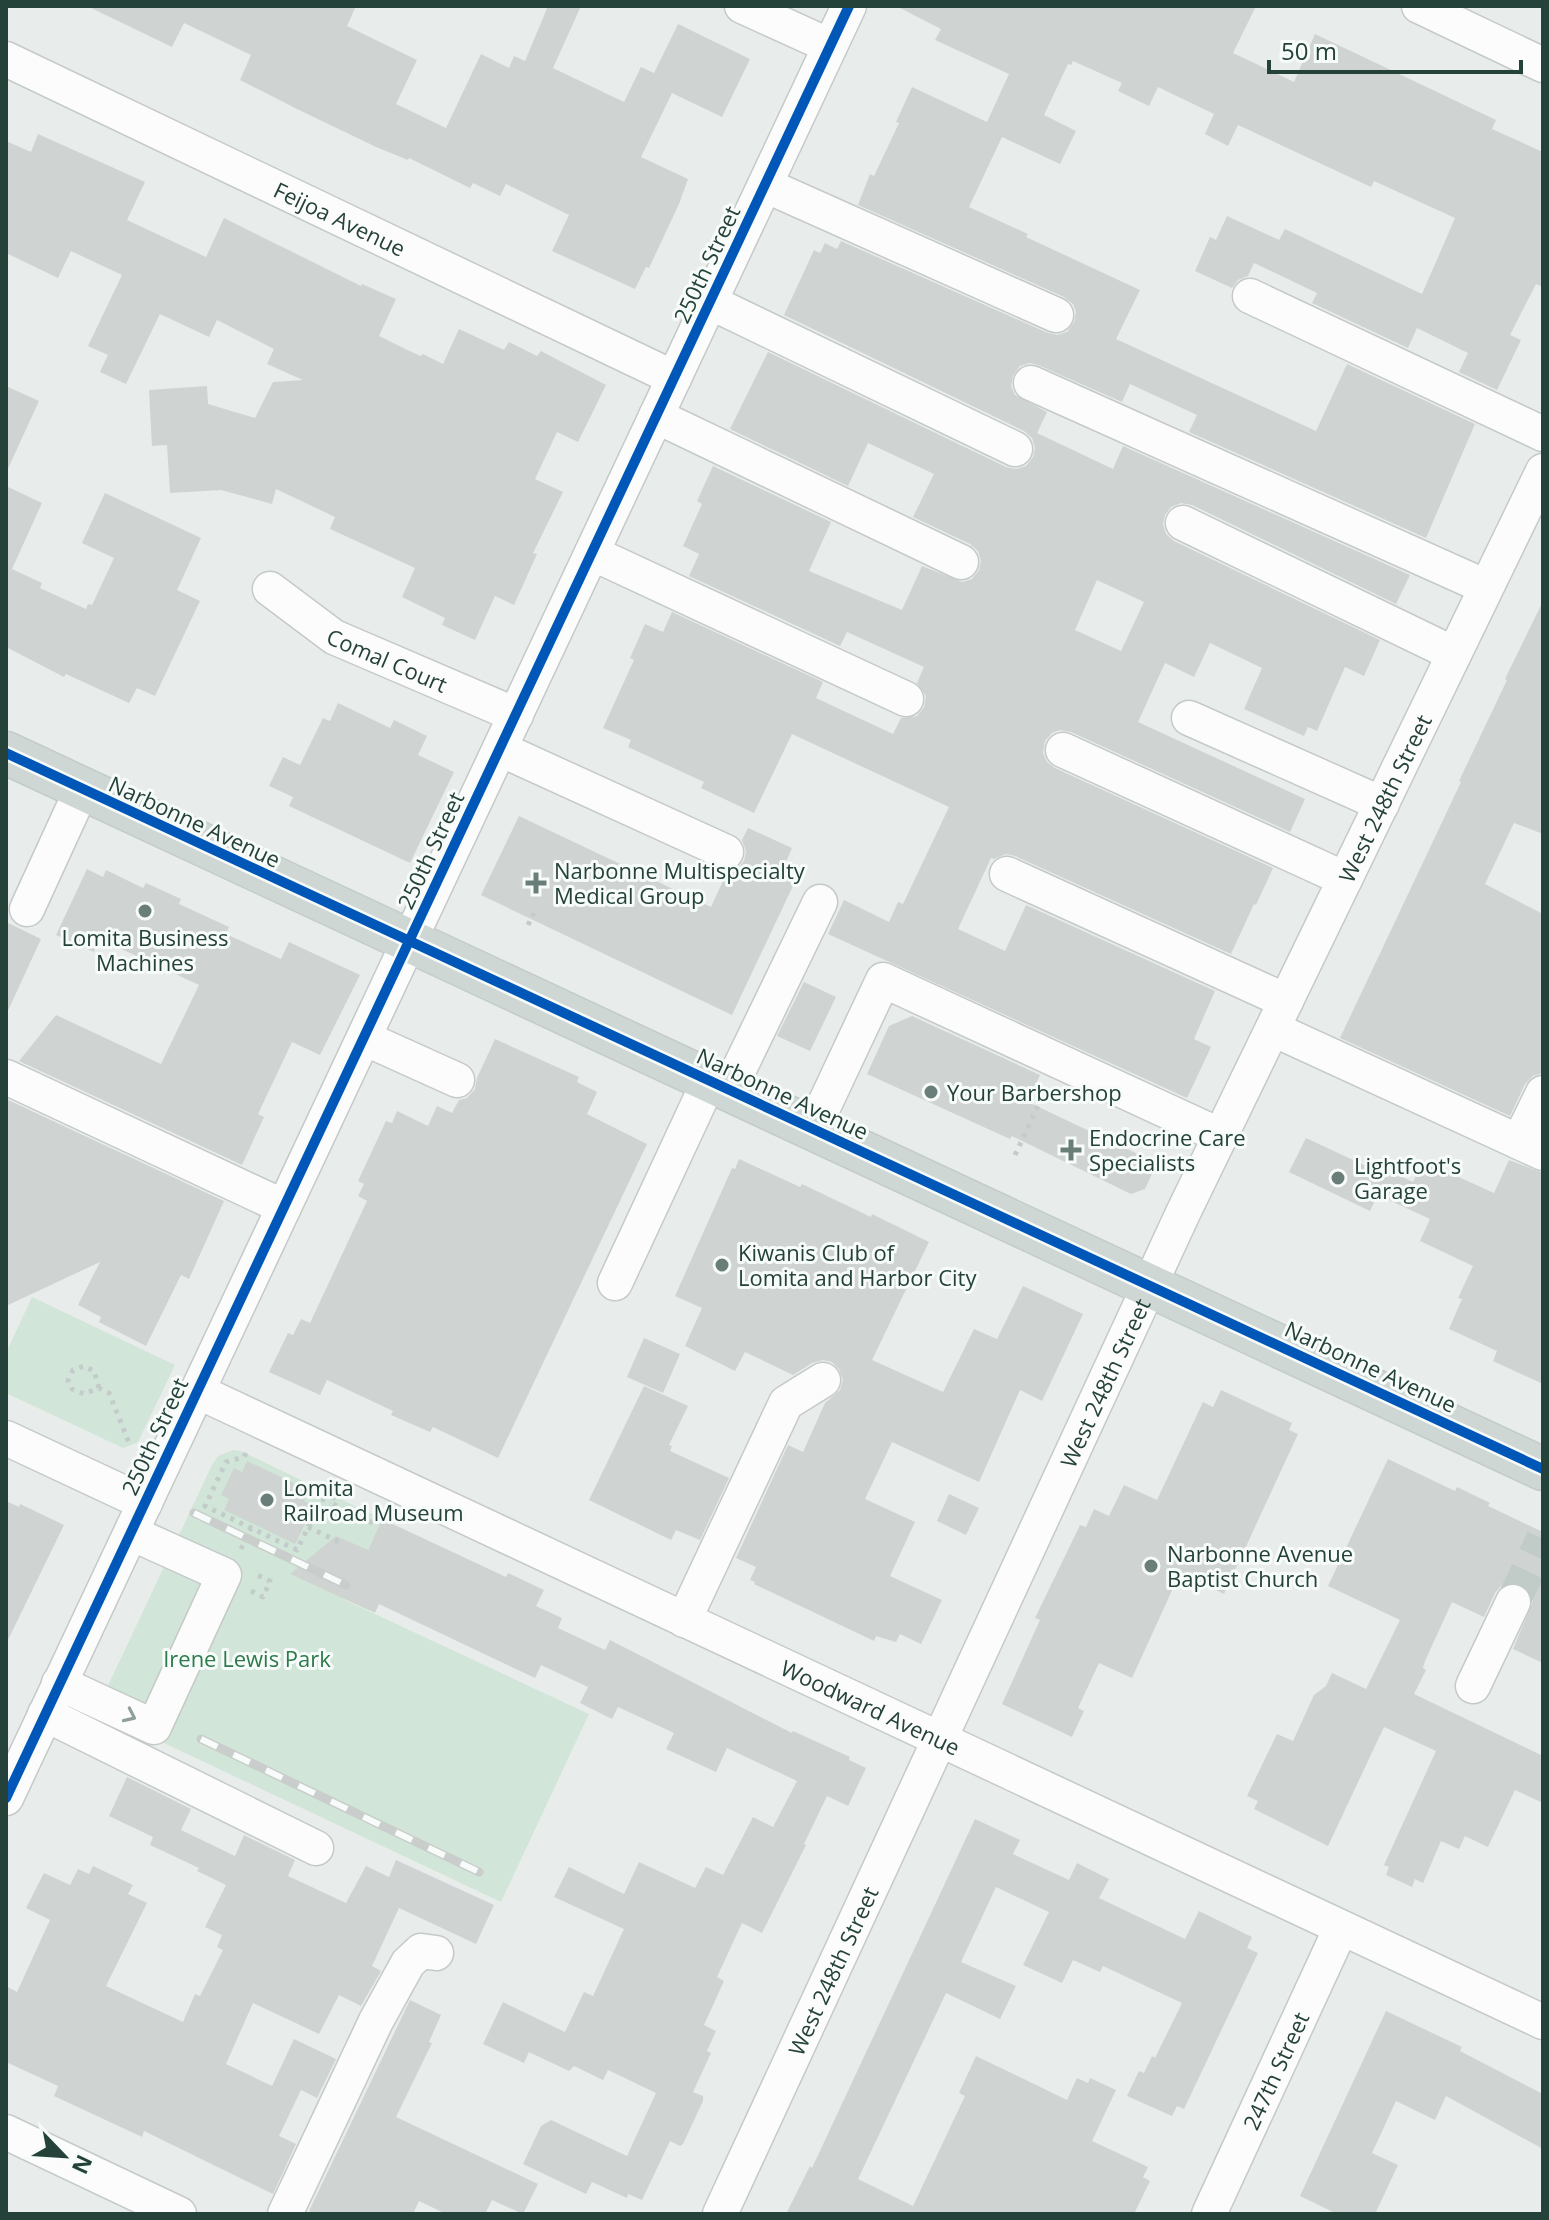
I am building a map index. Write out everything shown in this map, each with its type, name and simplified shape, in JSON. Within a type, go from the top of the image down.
[{"type":"main road","name":"Narbonne Avenue","points":[[6,753],[408,943],[1150,1284],[1543,1469]]},
{"type":"street","points":[[742,6],[830,46]]},
{"type":"street","name":"250th Street","points":[[6,1798],[14,1762],[45,1714],[849,6]]},
{"type":"street","points":[[1419,6],[1543,65]]},
{"type":"street","name":"Feijoa Avenue","points":[[6,59],[674,378]]},
{"type":"street","points":[[765,185],[1056,315]]},
{"type":"street","points":[[1250,296],[1543,434]]},
{"type":"street","points":[[710,302],[1015,449]]},
{"type":"street","points":[[1031,383],[1486,587]]},
{"type":"street","points":[[656,416],[961,562]]},
{"type":"street","name":"West 248th Street","points":[[720,2214],[1150,1284],[1543,471]]},
{"type":"street","points":[[1183,523],[1454,654]]},
{"type":"street","points":[[592,553],[906,699]]},
{"type":"street","name":"Comal Court","points":[[270,589],[334,637],[516,715]]},
{"type":"street","points":[[1189,718],[1382,804]]},
{"type":"street","points":[[500,749],[726,852]]},
{"type":"street","points":[[1063,750],[1345,879]]},
{"type":"street","points":[[27,909],[82,789]]},
{"type":"street","points":[[1007,874],[1531,1148],[1543,1093]]},
{"type":"street","points":[[615,1283],[820,902]]},
{"type":"street","points":[[813,1129],[883,980],[1221,1136]]},
{"type":"street","points":[[364,1038],[457,1080]]},
{"type":"street","points":[[6,1077],[284,1207]]},
{"type":"street","points":[[684,1620],[786,1403],[823,1380]]},
{"type":"street","name":"Woodward Avenue","points":[[197,1391],[1543,2022]]},
{"type":"street","points":[[6,1438],[138,1518],[224,1575],[154,1727],[59,1683]]},
{"type":"street","points":[[1473,1686],[1513,1602]]},
{"type":"street","points":[[45,1714],[316,1848]]},
{"type":"street","name":"247th Street","points":[[1209,2214],[1341,1928]]},
{"type":"street","points":[[285,2214],[376,2021],[408,1963],[421,1951],[436,1953]]},
{"type":"street","points":[[6,2132],[175,2213]]},
{"type":"path","points":[[528,925],[534,913]]},
{"type":"path","points":[[1015,1155],[1058,1061]]},
{"type":"path","points":[[99,1388],[84,1394],[72,1389],[68,1381],[73,1370],[84,1366],[94,1371],[99,1388],[109,1393],[130,1445]]},
{"type":"path","points":[[246,1453],[244,1457],[226,1462],[205,1506],[297,1550],[322,1499],[373,1523]]},
{"type":"path","points":[[331,1503],[334,1496]]},
{"type":"path","points":[[308,1527],[339,1542]]},
{"type":"path","points":[[263,1597],[270,1581]]},
{"type":"green space","points":[[32,1297],[175,1365],[138,1442],[123,1448],[6,1393],[6,1353]]},
{"type":"green space","name":"Irene Lewis Park","points":[[233,1450],[241,1451],[382,1519],[345,1600],[589,1714],[501,1902],[96,1711],[212,1465],[218,1456]]},
{"type":"building","points":[[87,6],[356,6],[347,26],[417,60],[396,104],[446,128],[481,54],[509,68],[514,56],[525,61],[548,6],[581,6],[553,68],[624,102],[641,67],[654,73],[678,24],[750,59],[722,117],[672,93],[641,157],[688,179],[649,268],[646,267],[635,289],[552,251],[569,215],[506,184],[500,196],[473,183],[470,188],[297,109],[240,80],[251,55],[184,23],[172,47]]},
{"type":"building","points":[[896,6],[1256,6],[1233,53],[1294,82],[1315,34],[1496,120],[1492,129],[1543,152],[1543,287],[1536,284],[1510,335],[1521,340],[1497,390],[1459,372],[1468,353],[1417,328],[1408,348],[1312,303],[1317,293],[1254,263],[1248,276],[1238,280],[1232,288],[1195,271],[1210,237],[1216,240],[1227,216],[1279,240],[1285,229],[1422,294],[1455,218],[1374,181],[1371,187],[1238,125],[1228,146],[1205,134],[1214,114],[1158,87],[1149,106],[1118,91],[1122,83],[1073,61],[1071,65],[1068,64],[1044,115],[1076,131],[1060,164],[1002,137],[969,207],[1140,290],[1116,339],[1316,431],[1347,364],[1475,424],[1426,538],[1189,432],[1197,415],[1130,384],[1122,402],[1030,363],[1020,366],[1013,376],[1011,386],[1015,395],[1047,412],[1037,433],[1113,469],[1123,446],[1410,575],[1396,604],[1192,505],[1181,503],[1171,507],[1163,524],[1166,534],[1174,541],[1380,640],[1364,676],[1345,667],[1317,731],[1308,727],[1304,736],[1244,709],[1262,668],[1210,643],[1194,677],[1165,663],[1138,722],[1305,799],[1290,832],[1071,732],[1060,730],[1045,741],[1043,753],[1047,762],[1055,768],[1273,868],[1256,905],[1231,954],[1006,854],[991,858],[958,929],[1005,951],[1026,905],[1215,991],[1194,1039],[1211,1047],[1187,1098],[828,934],[844,900],[889,922],[898,902],[903,904],[949,807],[792,734],[754,813],[701,788],[704,782],[628,747],[631,740],[603,728],[634,660],[630,658],[645,624],[663,632],[672,612],[823,682],[816,698],[893,734],[901,718],[917,716],[924,707],[926,696],[917,683],[924,667],[847,632],[840,646],[689,576],[699,554],[683,546],[702,504],[697,501],[713,466],[831,522],[809,571],[902,610],[922,566],[962,582],[972,579],[979,570],[981,561],[978,551],[970,544],[913,517],[934,474],[868,443],[848,486],[730,429],[768,352],[1006,467],[1016,469],[1026,466],[1033,457],[1035,448],[1032,438],[1024,431],[784,315],[814,250],[820,253],[825,243],[837,249],[841,241],[1048,333],[1057,335],[1067,332],[1074,322],[1076,312],[1073,304],[1064,297],[858,205],[870,174],[874,176],[899,123],[896,122],[912,87],[987,122],[1009,74],[935,40],[941,29]],"holes":[[[1097,580],[1144,602],[1121,651],[1075,630]]]},
{"type":"building","points":[[38,134],[145,182],[127,220],[206,257],[224,218],[361,286],[396,299],[379,336],[420,356],[423,354],[443,364],[459,329],[504,350],[509,342],[537,356],[541,351],[606,385],[578,442],[557,432],[535,479],[563,492],[533,553],[537,554],[514,605],[495,596],[475,640],[442,625],[445,618],[402,597],[415,568],[330,529],[335,517],[276,489],[272,504],[221,490],[170,493],[167,445],[152,446],[149,390],[207,386],[208,404],[255,418],[273,382],[303,380],[267,364],[274,349],[217,320],[209,337],[160,314],[126,384],[100,372],[108,355],[88,346],[122,275],[71,251],[58,278],[6,253],[6,141],[31,152]]},
{"type":"building","points":[[6,386],[39,401],[6,473]]},
{"type":"building","points":[[6,486],[42,503],[12,569],[42,583],[40,588],[86,609],[88,604],[92,605],[114,558],[82,543],[105,493],[201,538],[177,590],[200,601],[155,696],[137,688],[129,703],[66,674],[64,677],[6,647]]},
{"type":"building","points":[[1543,601],[1543,834],[1514,823],[1485,884],[1543,914],[1543,1073],[1533,1076],[1525,1084],[1510,1116],[1340,1038]]},
{"type":"building","points":[[338,703],[390,728],[394,720],[427,736],[418,755],[454,772],[410,863],[289,806],[293,797],[269,786],[283,757],[300,765],[323,718],[330,721]]},
{"type":"building","points":[[519,816],[711,907],[727,872],[737,869],[744,861],[746,851],[742,840],[748,828],[792,848],[786,862],[801,869],[732,1015],[481,895]]},
{"type":"building","points":[[87,869],[103,877],[106,870],[143,888],[146,883],[181,899],[179,904],[229,927],[226,934],[281,959],[289,942],[360,975],[320,1055],[292,1042],[258,1114],[264,1117],[242,1165],[19,1061],[56,1015],[161,1064],[199,985],[100,939],[94,952],[56,935]]},
{"type":"building","points":[[6,922],[41,939],[6,1015]]},
{"type":"building","points":[[804,982],[836,997],[810,1051],[777,1036]]},
{"type":"building","points":[[912,1016],[1040,1075],[1028,1102],[1157,1163],[1145,1189],[1131,1194],[1012,1136],[1010,1139],[867,1074],[889,1026]]},
{"type":"building","points":[[495,1039],[579,1077],[577,1082],[597,1092],[587,1114],[647,1144],[498,1458],[433,1427],[430,1432],[391,1415],[393,1411],[327,1380],[320,1395],[269,1372],[288,1333],[293,1335],[301,1319],[310,1323],[367,1201],[358,1196],[364,1184],[358,1181],[386,1121],[392,1123],[397,1111],[428,1126],[437,1106],[452,1113],[459,1100],[467,1098],[475,1089]]},
{"type":"building","points":[[6,1099],[224,1201],[189,1279],[181,1275],[146,1346],[99,1322],[101,1317],[78,1305],[100,1262],[6,1306]]},
{"type":"building","points":[[1306,1138],[1366,1166],[1369,1162],[1413,1182],[1423,1161],[1494,1193],[1509,1160],[1543,1173],[1543,1384],[1493,1361],[1497,1351],[1449,1329],[1462,1299],[1458,1298],[1473,1266],[1420,1241],[1430,1219],[1378,1195],[1370,1211],[1289,1172]]},
{"type":"building","points":[[739,1159],[800,1187],[802,1184],[871,1217],[872,1214],[929,1242],[872,1360],[943,1392],[974,1329],[997,1339],[1023,1286],[1083,1314],[1042,1401],[1020,1390],[979,1482],[892,1442],[865,1499],[915,1522],[890,1576],[942,1600],[921,1644],[900,1634],[896,1642],[876,1636],[874,1641],[754,1584],[750,1580],[756,1567],[736,1558],[788,1445],[803,1452],[825,1403],[840,1390],[843,1380],[832,1362],[823,1360],[793,1375],[745,1352],[735,1371],[685,1346],[702,1308],[675,1296],[732,1168],[735,1169]]},
{"type":"building","points":[[644,1338],[680,1354],[663,1393],[627,1377]]},
{"type":"building","points":[[644,1386],[688,1406],[669,1445],[672,1446],[670,1451],[729,1478],[700,1540],[676,1530],[671,1540],[589,1500]]},
{"type":"building","name":"Narbonne Avenue Baptist Church","points":[[1221,1390],[1292,1423],[1289,1430],[1298,1434],[1224,1594],[1180,1573],[1132,1678],[1099,1663],[1078,1708],[1084,1711],[1072,1737],[1002,1704],[1040,1620],[1035,1618],[1080,1525],[1086,1527],[1094,1509],[1109,1516],[1124,1485],[1157,1500],[1203,1402],[1213,1407]]},
{"type":"building","points":[[1388,1459],[1455,1491],[1457,1487],[1490,1503],[1488,1506],[1543,1532],[1543,1663],[1513,1649],[1533,1601],[1530,1591],[1522,1584],[1511,1582],[1495,1593],[1484,1617],[1452,1602],[1425,1661],[1423,1668],[1426,1670],[1414,1694],[1543,1756],[1543,1803],[1515,1790],[1488,1847],[1465,1836],[1459,1849],[1441,1841],[1423,1883],[1415,1879],[1412,1887],[1386,1875],[1389,1867],[1384,1865],[1436,1751],[1384,1727],[1328,1846],[1254,1809],[1258,1801],[1247,1796],[1277,1734],[1293,1741],[1314,1695],[1326,1686],[1332,1673],[1366,1689],[1400,1620],[1328,1586]]},
{"type":"building","name":"Lomita Railroad Museum","points":[[247,1461],[310,1491],[304,1501],[314,1506],[295,1544],[224,1510],[229,1499],[221,1495],[234,1468],[242,1472]]},
{"type":"building","points":[[949,1494],[979,1508],[966,1535],[937,1521]]},
{"type":"building","points":[[6,1501],[19,1507],[20,1504],[64,1525],[6,1644]]},
{"type":"building","points":[[382,1519],[506,1577],[508,1573],[544,1590],[536,1606],[562,1618],[558,1628],[605,1650],[610,1640],[792,1733],[850,1757],[849,1760],[866,1768],[848,1806],[827,1796],[762,1933],[742,1923],[717,1977],[724,1981],[704,2025],[716,2031],[707,2051],[711,2053],[693,2092],[703,2096],[703,2101],[683,2144],[680,2146],[670,2141],[642,2200],[628,2194],[627,2198],[592,2182],[586,2194],[523,2164],[541,2126],[551,2120],[627,2156],[656,2093],[608,2070],[603,2080],[574,2066],[569,2071],[529,2052],[524,2063],[483,2044],[503,2002],[565,2032],[584,1992],[593,1996],[624,1929],[554,1897],[569,1867],[624,1894],[639,1862],[695,1888],[706,1867],[723,1875],[753,1817],[773,1827],[797,1781],[727,1748],[716,1772],[666,1749],[674,1733],[618,1707],[612,1719],[580,1703],[588,1687],[541,1665],[535,1678],[379,1604],[375,1613],[290,1574],[336,1536],[368,1550]]},
{"type":"building","points":[[127,1777],[191,1809],[181,1830],[235,1856],[244,1835],[295,1860],[288,1876],[346,1903],[366,1866],[389,1877],[396,1860],[494,1905],[476,1944],[399,1908],[372,1966],[381,1971],[361,2006],[339,1995],[319,2034],[253,2003],[226,2064],[272,2086],[294,2039],[336,2059],[317,2098],[301,2090],[279,2136],[296,2144],[273,2194],[144,2131],[142,2137],[54,2096],[58,2086],[6,2062],[6,1986],[17,1992],[50,1920],[26,1908],[44,1873],[70,1885],[78,1869],[89,1874],[93,1866],[133,1885],[128,1894],[147,1903],[106,1986],[183,2022],[195,1994],[200,1996],[223,1950],[217,1947],[222,1935],[205,1927],[226,1885],[197,1871],[199,1868],[150,1845],[153,1837],[109,1816]]},
{"type":"building","points":[[975,1819],[1020,1840],[1013,1854],[1069,1880],[1077,1863],[1109,1879],[1099,1898],[1185,1939],[1199,1911],[1252,1937],[1247,1948],[1258,1953],[1184,2109],[1177,2106],[1172,2116],[1127,2096],[1139,2071],[1144,2073],[1152,2056],[1155,2058],[1182,2003],[1103,1966],[1100,1972],[1073,1960],[1062,1983],[1023,1965],[1049,1912],[996,1887],[961,1962],[1016,1986],[1000,2019],[946,1993],[858,2179],[913,2206],[965,2096],[959,2093],[976,2056],[1067,2100],[1077,2078],[1088,2083],[1090,2078],[1116,2090],[1092,2141],[1148,2167],[1143,2177],[1150,2181],[1134,2214],[786,2214],[810,2166],[812,2168]]},
{"type":"building","points":[[410,2000],[441,2015],[429,2042],[432,2043],[396,2117],[538,2184],[523,2214],[492,2200],[485,2214],[446,2214],[419,2201],[413,2214],[315,2214],[309,2211]]},
{"type":"building","points":[[1386,2011],[1462,2047],[1460,2051],[1543,2094],[1543,2149],[1446,2096],[1435,2120],[1396,2101],[1372,2153],[1398,2165],[1375,2214],[1337,2214],[1300,2196]]},
{"type":"tunnel","points":[[1513,1602],[1543,1539]]},
{"type":"railway","points":[[194,1513],[346,1585]]},
{"type":"railway","points":[[201,1739],[479,1872]]},
{"type":"cycle path","points":[[6,1798],[849,6]]},
{"type":"cycle path","points":[[6,753],[1543,1469]]},
{"type":"place","name":"Narbonne Multispecialty Medical Group","points":[[536,883]]},
{"type":"place","name":"Lomita Business Machines","points":[[145,911]]},
{"type":"place","name":"Your Barbershop","points":[[931,1092]]},
{"type":"place","name":"Endocrine Care Specialists","points":[[1071,1150]]},
{"type":"place","name":"Lightfoot's Garage","points":[[1338,1178]]},
{"type":"place","name":"Kiwanis Club of Lomita and Harbor City","points":[[722,1265]]},
{"type":"place","name":"Lomita Railroad Museum","points":[[267,1500]]},
{"type":"place","name":"Narbonne Avenue Baptist Church","points":[[1151,1566]]}]
